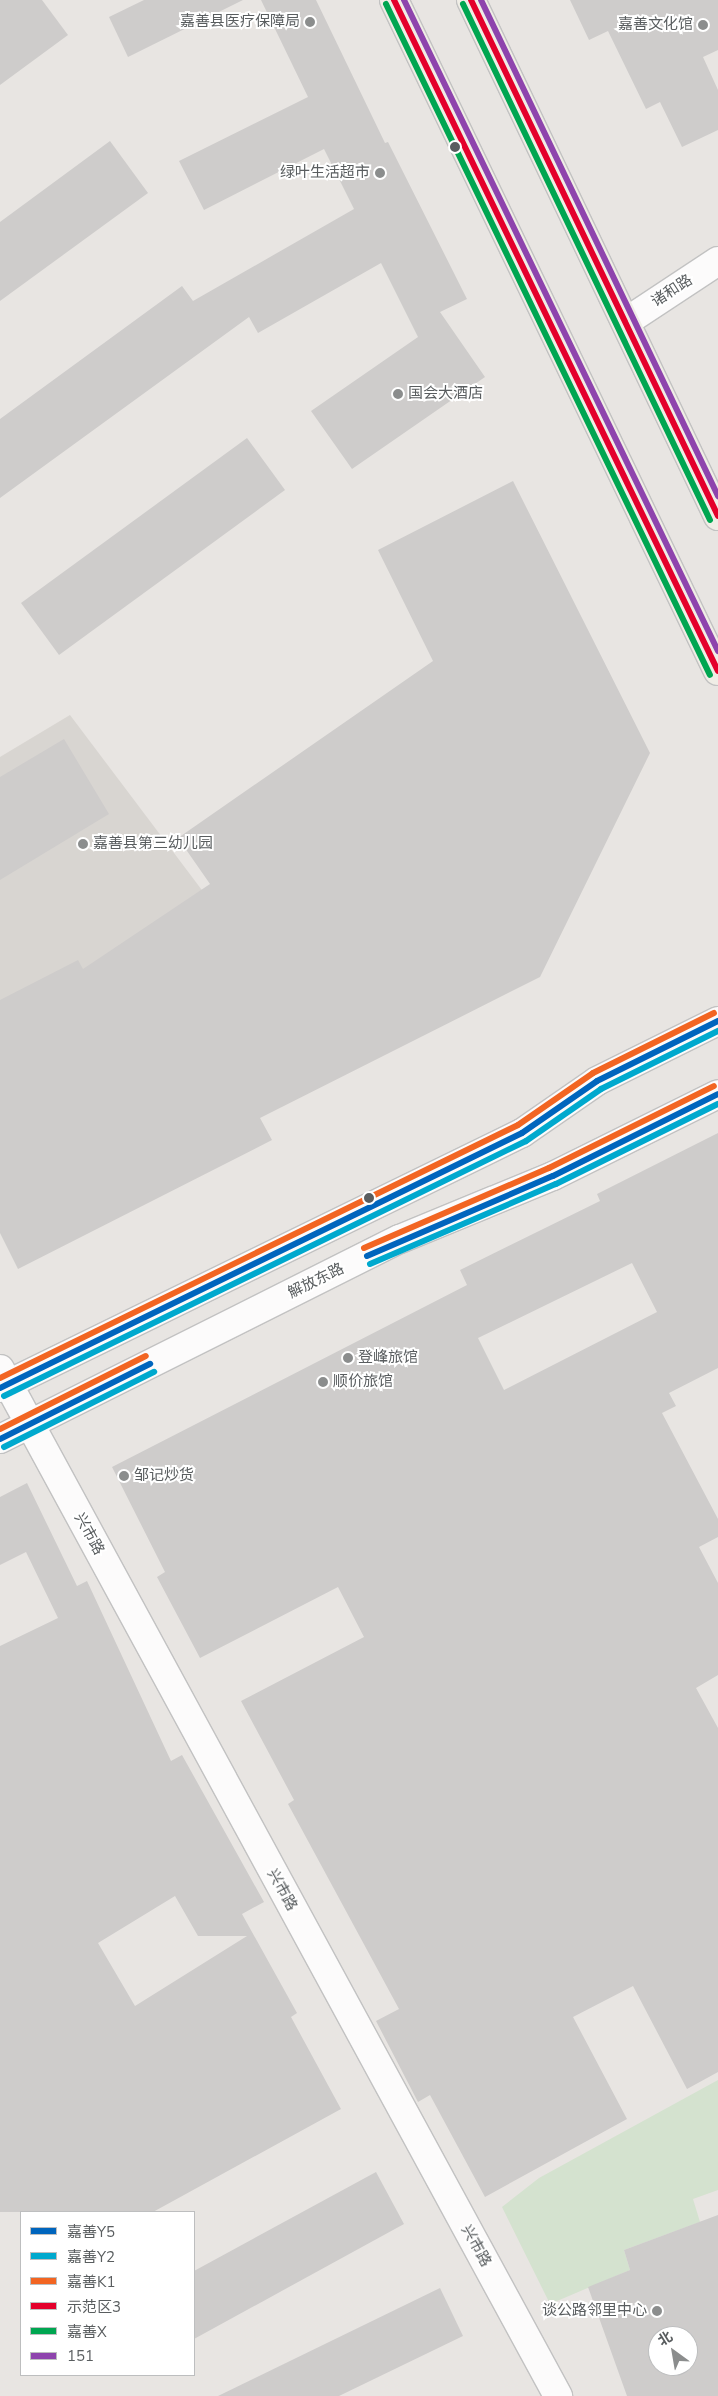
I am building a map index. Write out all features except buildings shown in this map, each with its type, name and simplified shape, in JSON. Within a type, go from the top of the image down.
[{"type":"main road","points":[[394,0],[718,671]]},
{"type":"main road","points":[[471,0],[627,321],[718,516]]},
{"type":"main road","name":"诸和路","points":[[627,321],[718,261]]},
{"type":"main road","points":[[2,1380],[522,1132],[597,1081],[718,1021]]},
{"type":"main road","name":"解放东路","points":[[0,1439],[400,1239],[553,1176],[718,1094]]},
{"type":"main road","name":"兴市路","points":[[2,1380],[29,1424],[558,2396]]},
{"type":"shaded area","name":"嘉善县第三幼儿园","points":[[70,715],[232,930],[0,1068],[0,757]]},
{"type":"green space","points":[[718,2080],[718,2190],[693,2199],[700,2222],[624,2250],[630,2270],[550,2304],[502,2207],[539,2178]]},
{"type":"transit line","name":"示范区3","points":[[394,0],[718,671]]},
{"type":"transit line","name":"151","points":[[404,0],[718,651]]},
{"type":"transit line","name":"示范区3","points":[[471,0],[718,516]]},
{"type":"transit line","name":"151","points":[[481,0],[718,496]]},
{"type":"transit line","name":"嘉善X","points":[[386,4],[710,675]]},
{"type":"transit line","name":"嘉善X","points":[[463,4],[710,520]]},
{"type":"transit line","name":"嘉善K1","points":[[0,1378],[518,1125],[593,1073],[714,1013]]},
{"type":"transit line","name":"嘉善Y5","points":[[0,1388],[522,1133],[597,1081],[718,1021]]},
{"type":"transit line","name":"嘉善Y2","points":[[4,1396],[526,1141],[601,1089],[718,1031]]},
{"type":"transit line","name":"嘉善K1","points":[[364,1248],[549,1168],[714,1086]]},
{"type":"transit line","name":"嘉善Y5","points":[[367,1256],[553,1176],[718,1094]]},
{"type":"transit line","name":"嘉善Y2","points":[[370,1264],[556,1184],[718,1104]]},
{"type":"transit line","name":"嘉善K1","points":[[0,1429],[146,1356]]},
{"type":"transit line","name":"嘉善Y5","points":[[0,1439],[150,1364]]},
{"type":"transit line","name":"嘉善Y2","points":[[4,1447],[154,1372]]},
{"type":"place","name":"嘉善县医疗保障局","points":[[310,22]]},
{"type":"place","name":"嘉善文化馆","points":[[703,25]]},
{"type":"place","name":"绿叶生活超市","points":[[380,173]]},
{"type":"place","name":"国会大酒店","points":[[398,394]]},
{"type":"place","name":"嘉善县第三幼儿园","points":[[83,844]]},
{"type":"place","name":"登峰旅馆","points":[[348,1358]]},
{"type":"place","name":"顺价旅馆","points":[[323,1382]]},
{"type":"place","name":"邹记炒货","points":[[124,1476]]},
{"type":"place","name":"谈公路邻里中心","points":[[657,2311]]}]
